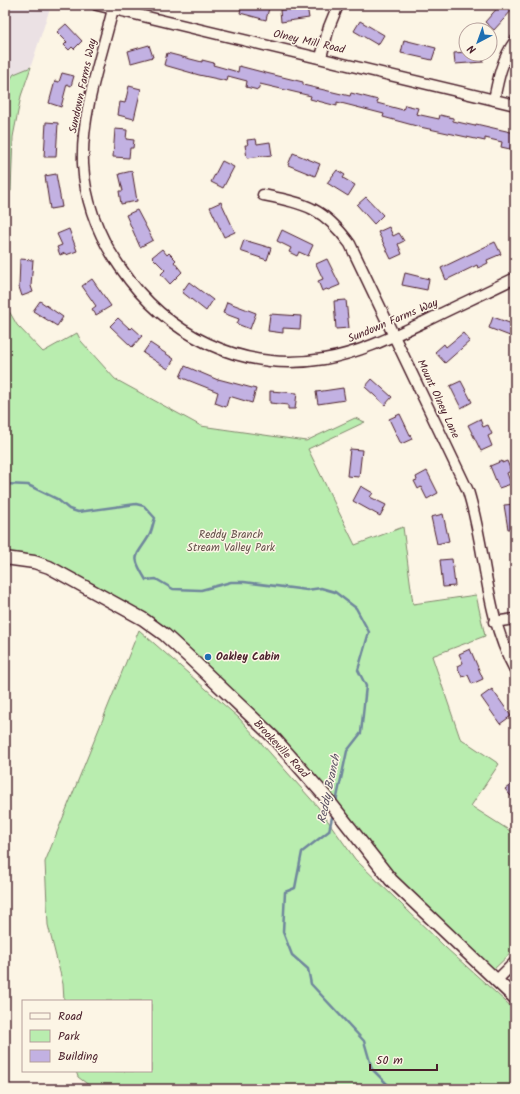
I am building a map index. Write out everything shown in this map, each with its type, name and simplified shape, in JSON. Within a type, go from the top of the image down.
[{"type":"street","name":"Olney Mill Road","points":[[97,5],[515,105]]},
{"type":"street","points":[[321,58],[329,27],[338,5]]},
{"type":"street","name":"Sundown Farms Way","points":[[112,9],[87,116],[83,166],[91,208],[98,231],[107,249],[135,290],[160,314],[188,335],[204,343],[237,355],[269,361],[308,361],[325,359],[358,351],[394,336],[515,278]]},
{"type":"street","points":[[494,100],[499,72],[505,57],[515,41]]},
{"type":"street","name":"Mount Olney Lane","points":[[263,195],[293,201],[322,213],[337,226],[350,244],[468,491],[476,518],[494,622],[503,648],[515,670]]},
{"type":"street","name":"Brookeville Road","points":[[5,558],[34,562],[49,567],[143,619],[165,635],[273,737],[324,794],[391,880],[515,998]]},
{"type":"street","points":[[494,622],[515,619]]},
{"type":"street","points":[[496,981],[515,962]]},
{"type":"shaded area","points":[[5,5],[51,5],[21,96],[13,137],[11,191],[5,195]]},
{"type":"green space","points":[[31,67],[21,96],[13,137],[11,191],[5,195],[5,87],[14,74]]},
{"type":"green space","name":"Reddy Branch Stream Valley Park","points":[[5,304],[17,325],[43,352],[77,333],[81,341],[115,379],[201,426],[306,441],[355,418],[365,422],[308,449],[355,545],[403,527],[413,604],[476,595],[485,636],[432,656],[460,738],[499,764],[471,806],[515,834],[515,949],[490,973],[433,922],[354,832],[225,692],[111,594],[59,565],[5,551]]},
{"type":"green space","points":[[139,630],[239,718],[318,807],[355,859],[446,948],[515,1010],[515,1089],[94,1089],[78,1077],[76,1072],[152,1072],[152,1000],[64,1000],[63,984],[48,925],[45,862]]},
{"type":"building","points":[[242,5],[257,5],[269,8],[266,20],[240,13]]},
{"type":"building","points":[[500,5],[507,5],[512,10],[498,26],[498,22],[485,22]]},
{"type":"building","points":[[307,6],[309,18],[281,22],[280,10]]},
{"type":"building","points":[[360,21],[384,35],[378,45],[354,31]]},
{"type":"building","points":[[66,24],[82,41],[74,49],[72,47],[69,50],[64,45],[67,42],[57,32]]},
{"type":"building","points":[[404,40],[436,48],[432,60],[401,53]]},
{"type":"building","points":[[149,45],[153,57],[131,63],[128,51]]},
{"type":"building","points":[[167,53],[202,62],[202,60],[214,63],[213,65],[238,72],[239,66],[303,82],[303,85],[350,96],[351,93],[378,100],[377,103],[403,110],[405,105],[418,108],[416,114],[439,119],[440,115],[453,118],[453,121],[475,126],[476,124],[515,133],[515,146],[511,145],[510,149],[501,147],[502,142],[485,138],[485,141],[420,127],[383,117],[384,114],[337,102],[337,106],[310,99],[311,96],[260,84],[258,90],[246,87],[247,81],[228,76],[227,81],[199,75],[164,65]]},
{"type":"building","points":[[454,53],[458,53],[458,62],[483,62],[455,64]]},
{"type":"building","points":[[62,73],[74,76],[71,86],[67,84],[61,107],[49,103],[55,81],[59,82]]},
{"type":"building","points":[[129,86],[141,89],[134,119],[118,115],[120,102],[125,103]]},
{"type":"building","points":[[46,122],[58,123],[56,157],[44,157]]},
{"type":"building","points":[[115,129],[127,130],[126,139],[134,140],[133,148],[130,148],[129,158],[113,157]]},
{"type":"building","points":[[256,139],[257,144],[270,142],[272,155],[247,158],[245,145],[248,145],[247,140]]},
{"type":"building","points":[[293,153],[320,164],[315,176],[288,165]]},
{"type":"building","points":[[222,161],[234,167],[223,188],[211,182]]},
{"type":"building","points":[[337,170],[345,175],[343,178],[355,185],[348,196],[327,183]]},
{"type":"building","points":[[132,171],[137,201],[121,204],[119,191],[123,191],[119,174]]},
{"type":"building","points":[[56,174],[62,207],[50,209],[45,176]]},
{"type":"building","points":[[366,197],[383,215],[374,224],[357,205]]},
{"type":"building","points":[[221,202],[235,232],[224,237],[210,207]]},
{"type":"building","points":[[137,210],[153,240],[140,247],[126,215]]},
{"type":"building","points":[[389,227],[393,236],[399,233],[404,241],[398,244],[402,254],[391,259],[378,232]]},
{"type":"building","points":[[69,229],[77,251],[66,255],[65,253],[60,255],[57,247],[62,245],[57,234]]},
{"type":"building","points":[[282,230],[313,245],[308,256],[299,252],[297,256],[289,252],[291,248],[277,241]]},
{"type":"building","points":[[244,240],[271,248],[267,260],[240,251]]},
{"type":"building","points":[[495,242],[501,254],[487,260],[488,263],[478,268],[477,265],[446,280],[441,268]]},
{"type":"building","points":[[162,249],[167,255],[169,253],[176,260],[174,262],[182,272],[170,284],[161,274],[165,270],[152,257]]},
{"type":"building","points":[[20,259],[33,260],[31,286],[33,292],[22,296],[19,287]]},
{"type":"building","points":[[327,259],[340,285],[322,291],[318,281],[323,279],[316,264]]},
{"type":"building","points":[[405,273],[429,279],[427,290],[402,285]]},
{"type":"building","points":[[92,279],[111,306],[96,315],[92,309],[96,306],[82,286]]},
{"type":"building","points":[[189,282],[213,300],[206,311],[182,292]]},
{"type":"building","points":[[346,300],[349,328],[336,329],[334,301]]},
{"type":"building","points":[[40,301],[63,317],[57,326],[33,311]]},
{"type":"building","points":[[227,302],[256,313],[250,329],[237,324],[239,319],[223,313]]},
{"type":"building","points":[[270,314],[301,316],[300,329],[283,328],[283,333],[268,331]]},
{"type":"building","points":[[493,317],[515,325],[515,338],[489,328]]},
{"type":"building","points":[[118,318],[130,329],[132,327],[142,336],[132,347],[110,326]]},
{"type":"building","points":[[463,333],[470,341],[445,363],[435,352],[444,344],[446,347]]},
{"type":"building","points":[[150,343],[174,359],[168,369],[143,353]]},
{"type":"building","points":[[185,366],[218,380],[256,389],[252,403],[229,396],[226,407],[215,403],[218,392],[180,377]]},
{"type":"building","points":[[372,379],[392,397],[385,405],[365,387]]},
{"type":"building","points":[[461,381],[472,402],[461,408],[450,386]]},
{"type":"building","points":[[343,388],[345,400],[318,404],[316,392]]},
{"type":"building","points":[[270,391],[297,393],[295,409],[288,409],[288,405],[270,403]]},
{"type":"building","points":[[400,414],[412,439],[401,444],[389,419]]},
{"type":"building","points":[[480,419],[483,427],[488,425],[492,434],[488,436],[492,446],[481,451],[468,425]]},
{"type":"building","points":[[350,449],[362,450],[359,477],[347,476]]},
{"type":"building","points":[[502,461],[502,463],[507,461],[511,471],[507,473],[511,484],[499,488],[490,466]]},
{"type":"building","points":[[427,471],[438,493],[427,499],[421,487],[418,489],[414,481],[417,480],[416,477]]},
{"type":"building","points":[[361,486],[373,493],[370,497],[386,505],[380,516],[353,501]]},
{"type":"building","points":[[515,504],[515,528],[508,529],[504,505]]},
{"type":"building","points":[[443,514],[449,541],[437,544],[431,517]]},
{"type":"building","points":[[452,559],[455,586],[443,587],[440,560]]},
{"type":"building","points":[[470,649],[483,679],[472,684],[468,675],[462,677],[457,666],[463,663],[459,654]]},
{"type":"building","points":[[492,689],[511,716],[500,724],[481,697]]},
{"type":"building","points":[[515,782],[515,801],[505,789]]},
{"type":"waterway","name":"Reddy Branch","points":[[5,484],[28,485],[57,499],[69,509],[78,512],[136,504],[144,506],[155,518],[150,534],[138,553],[136,560],[146,580],[156,579],[173,589],[201,590],[231,582],[244,582],[307,590],[321,588],[335,592],[356,608],[369,632],[358,670],[366,686],[361,733],[347,751],[336,802]]},
{"type":"waterway","name":"Reddy Branch","points":[[333,813],[329,831],[302,852],[295,888],[285,892],[283,932],[292,955],[308,969],[311,984],[364,1041],[372,1069],[392,1089]]},
{"type":"place","name":"Oakley Cabin","points":[[208,657]]}]
